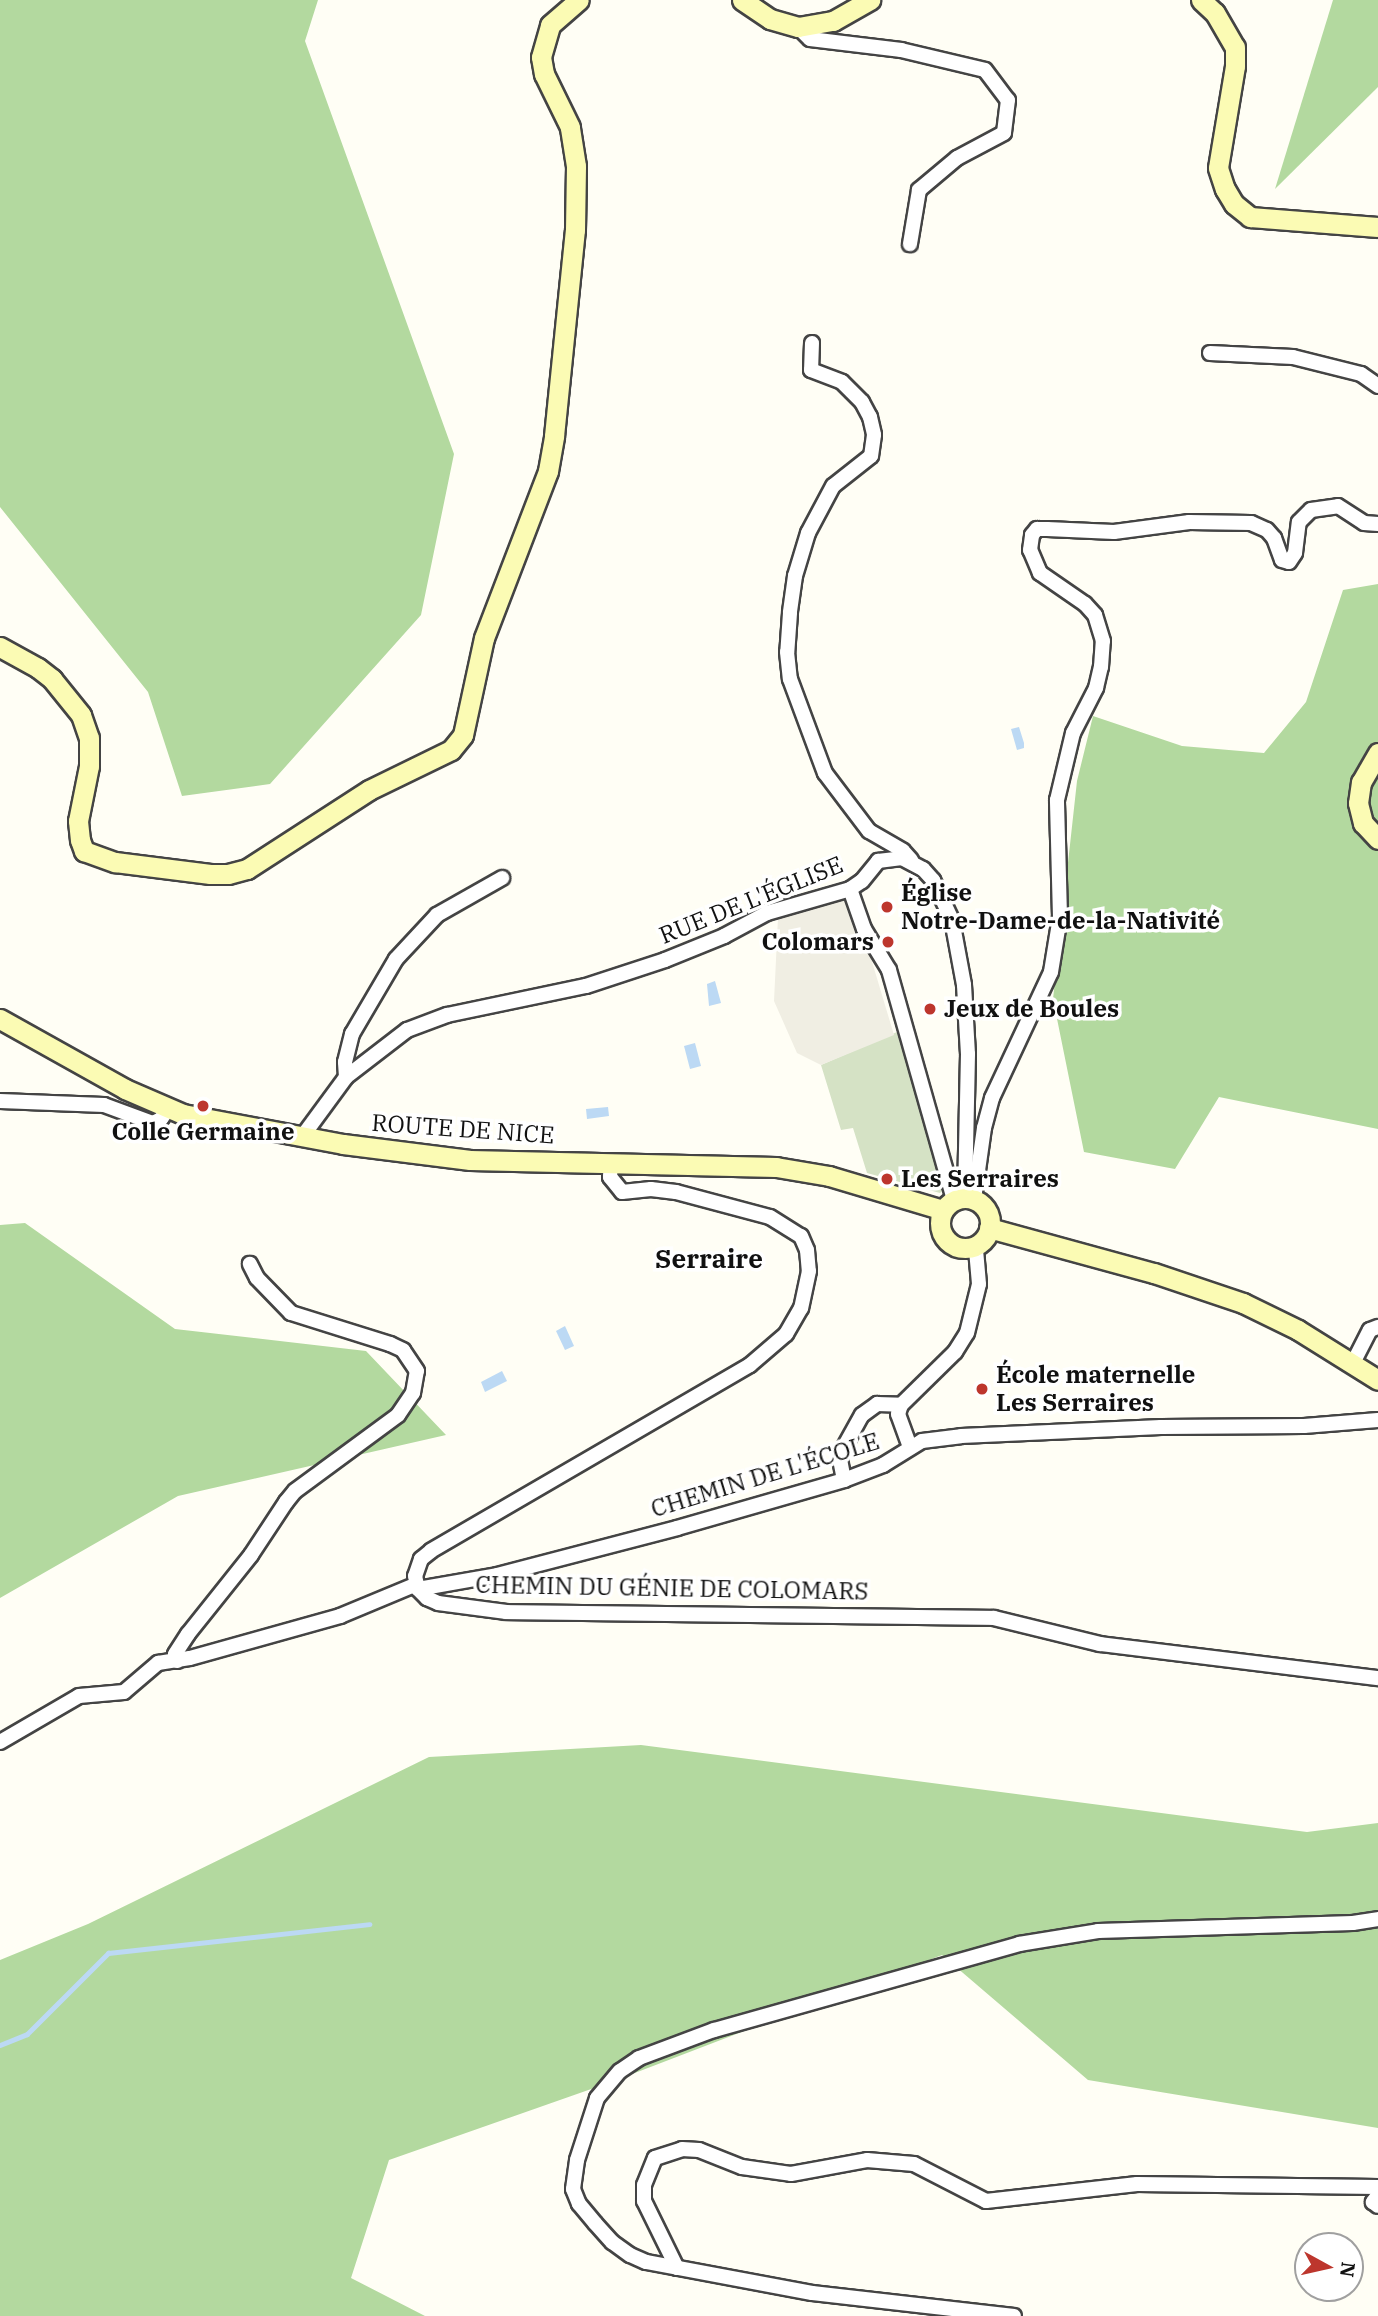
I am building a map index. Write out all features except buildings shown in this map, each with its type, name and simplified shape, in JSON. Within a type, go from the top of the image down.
[{"type":"street","points":[[0,648],[38,668],[52,679],[82,715],[89,738],[89,766],[79,830],[84,851],[95,857],[210,873],[228,874],[247,869],[369,790],[451,750],[463,735],[484,638],[548,471],[554,436],[575,230],[576,166],[570,127],[544,74],[541,57],[550,25],[579,0]]},
{"type":"street","points":[[742,0],[769,19],[798,27],[833,21],[870,0]]},
{"type":"street","points":[[1201,0],[1216,13],[1236,47],[1218,168],[1234,204],[1250,217],[1378,227]]},
{"type":"street","points":[[798,27],[810,39],[901,50],[985,70],[1008,100],[1004,134],[957,158],[919,190],[910,244]]},
{"type":"street","points":[[812,343],[811,370],[842,382],[862,402],[870,417],[874,435],[871,456],[833,486],[808,533],[795,576],[790,613],[787,652],[790,679],[825,772],[869,831],[904,851],[933,880],[944,898],[952,920],[964,985],[968,1054],[959,1201]]},
{"type":"street","points":[[1210,353],[1293,357],[1361,374],[1378,386]]},
{"type":"street","points":[[976,1246],[960,1248],[947,1241],[940,1230],[959,1201],[992,1098],[1051,972],[1060,917],[1057,800],[1073,733],[1096,688],[1101,667],[1102,641],[1095,615],[1085,604],[1040,573],[1029,542],[1037,529],[1047,528],[1114,532],[1189,522],[1251,523],[1267,530],[1274,538],[1282,560],[1289,562],[1295,553],[1299,522],[1311,510],[1338,506],[1364,523],[1378,524]]},
{"type":"street","points":[[1378,753],[1361,782],[1358,803],[1363,823],[1378,839]]},
{"type":"street","name":"RUE DE L'ÉGLISE","points":[[302,1137],[346,1077],[407,1030],[434,1019],[609,979],[697,948],[780,908],[850,889],[862,881],[878,860],[902,858],[917,866]]},
{"type":"street","points":[[346,1077],[345,1062],[352,1034],[396,958],[437,915],[502,878]]},
{"type":"street","points":[[850,889],[864,929],[890,970],[959,1201]]},
{"type":"street","name":"ROUTE DE NICE","points":[[0,1019],[168,1109],[302,1137],[470,1160],[755,1166],[802,1170],[880,1190],[959,1201]]},
{"type":"street","points":[[0,1101],[104,1105],[153,1123],[161,1119],[168,1109]]},
{"type":"street","points":[[417,1587],[416,1568],[430,1551],[750,1365],[786,1334],[801,1308],[809,1272],[807,1250],[801,1236],[770,1217],[676,1192],[651,1189],[622,1192],[613,1185],[610,1177],[611,1162]]},
{"type":"street","points":[[910,1447],[898,1414],[901,1405],[955,1352],[967,1333],[979,1284],[976,1246],[989,1228],[985,1208],[959,1201]]},
{"type":"street","points":[[989,1228],[1154,1273],[1242,1303],[1298,1330],[1378,1380]]},
{"type":"street","points":[[177,1661],[176,1654],[188,1634],[251,1555],[295,1491],[398,1415],[412,1393],[417,1371],[403,1350],[390,1344],[291,1313],[257,1278],[250,1264]]},
{"type":"street","points":[[1352,1365],[1370,1330],[1378,1327]]},
{"type":"street","points":[[844,1480],[840,1460],[843,1449],[862,1415],[877,1404],[901,1405]]},
{"type":"street","name":"CHEMIN DE L'ÉCOLE","points":[[0,1742],[79,1696],[118,1695],[158,1663],[177,1661],[340,1616],[417,1587],[497,1575],[677,1528],[844,1480],[883,1465],[922,1441],[961,1436],[1152,1427],[1304,1426],[1378,1420]]},
{"type":"street","name":"CHEMIN DU GÉNIE DE COLOMARS","points":[[417,1587],[438,1603],[506,1612],[993,1618],[1100,1644],[1378,1678]]},
{"type":"street","points":[[1014,2316],[812,2293],[646,2262],[612,2242],[579,2204],[573,2189],[577,2160],[597,2098],[621,2071],[639,2058],[714,2030],[1019,1944],[1098,1931],[1353,1923],[1378,1919]]},
{"type":"street","points":[[677,2268],[644,2201],[644,2185],[655,2158],[682,2149],[699,2150],[742,2167],[791,2174],[867,2160],[914,2164],[986,2201],[1137,2184],[1378,2187]]},
{"type":"street","points":[[1378,2194],[1373,2202],[1378,2206]]},
{"type":"street","points":[[918,2304],[924,2312],[938,2316]]},
{"type":"green space","points":[[0,0],[318,0],[305,41],[454,454],[421,615],[270,784],[182,796],[148,692],[0,507]]},
{"type":"green space","points":[[1333,0],[1378,0],[1378,87],[1275,189]]},
{"type":"green space","points":[[1378,584],[1378,1129],[1219,1097],[1175,1169],[1084,1152],[1053,999],[1077,781],[1093,716],[1182,746],[1264,753],[1306,702],[1343,590]]},
{"type":"green space","points":[[897,1032],[943,1190],[940,1193],[867,1173],[853,1128],[841,1130],[821,1065]]},
{"type":"green space","points":[[25,1223],[175,1329],[366,1351],[446,1435],[178,1496],[0,1598],[0,1225]]},
{"type":"green space","points":[[641,1745],[1307,1832],[1378,1823],[1378,2128],[1088,2080],[942,1955],[614,2081],[389,2160],[351,2278],[425,2316],[0,2316],[0,1960],[88,1924],[429,1757]]},
{"type":"shaded area","points":[[846,896],[848,912],[867,945],[894,1035],[821,1065],[797,1053],[774,1001],[778,918]]},
{"type":"water","points":[[1019,727],[1024,748],[1017,750],[1011,729]]},
{"type":"water","points":[[715,981],[721,1003],[709,1006],[707,984]]},
{"type":"water","points":[[695,1043],[701,1066],[690,1069],[684,1046]]},
{"type":"water","points":[[608,1107],[609,1116],[587,1119],[586,1109]]},
{"type":"water","points":[[565,1326],[574,1346],[565,1350],[556,1331]]},
{"type":"water","points":[[502,1371],[507,1381],[485,1392],[481,1382]]},
{"type":"waterway","points":[[0,2045],[27,2034],[108,1953],[369,1924]]},
{"type":"place","name":"Église Notre-Dame-de-la-Nativité","points":[[887,907]]},
{"type":"place","name":"Colomars","points":[[888,942]]},
{"type":"place","name":"Jeux de Boules","points":[[930,1009]]},
{"type":"place","name":"Colle Germaine","points":[[203,1106]]},
{"type":"place","name":"Les Serraires","points":[[887,1179]]},
{"type":"place","name":"École maternelle Les Serraires","points":[[982,1389]]},
{"type":"district","name":"Serraire","points":[[709,1259]]}]
